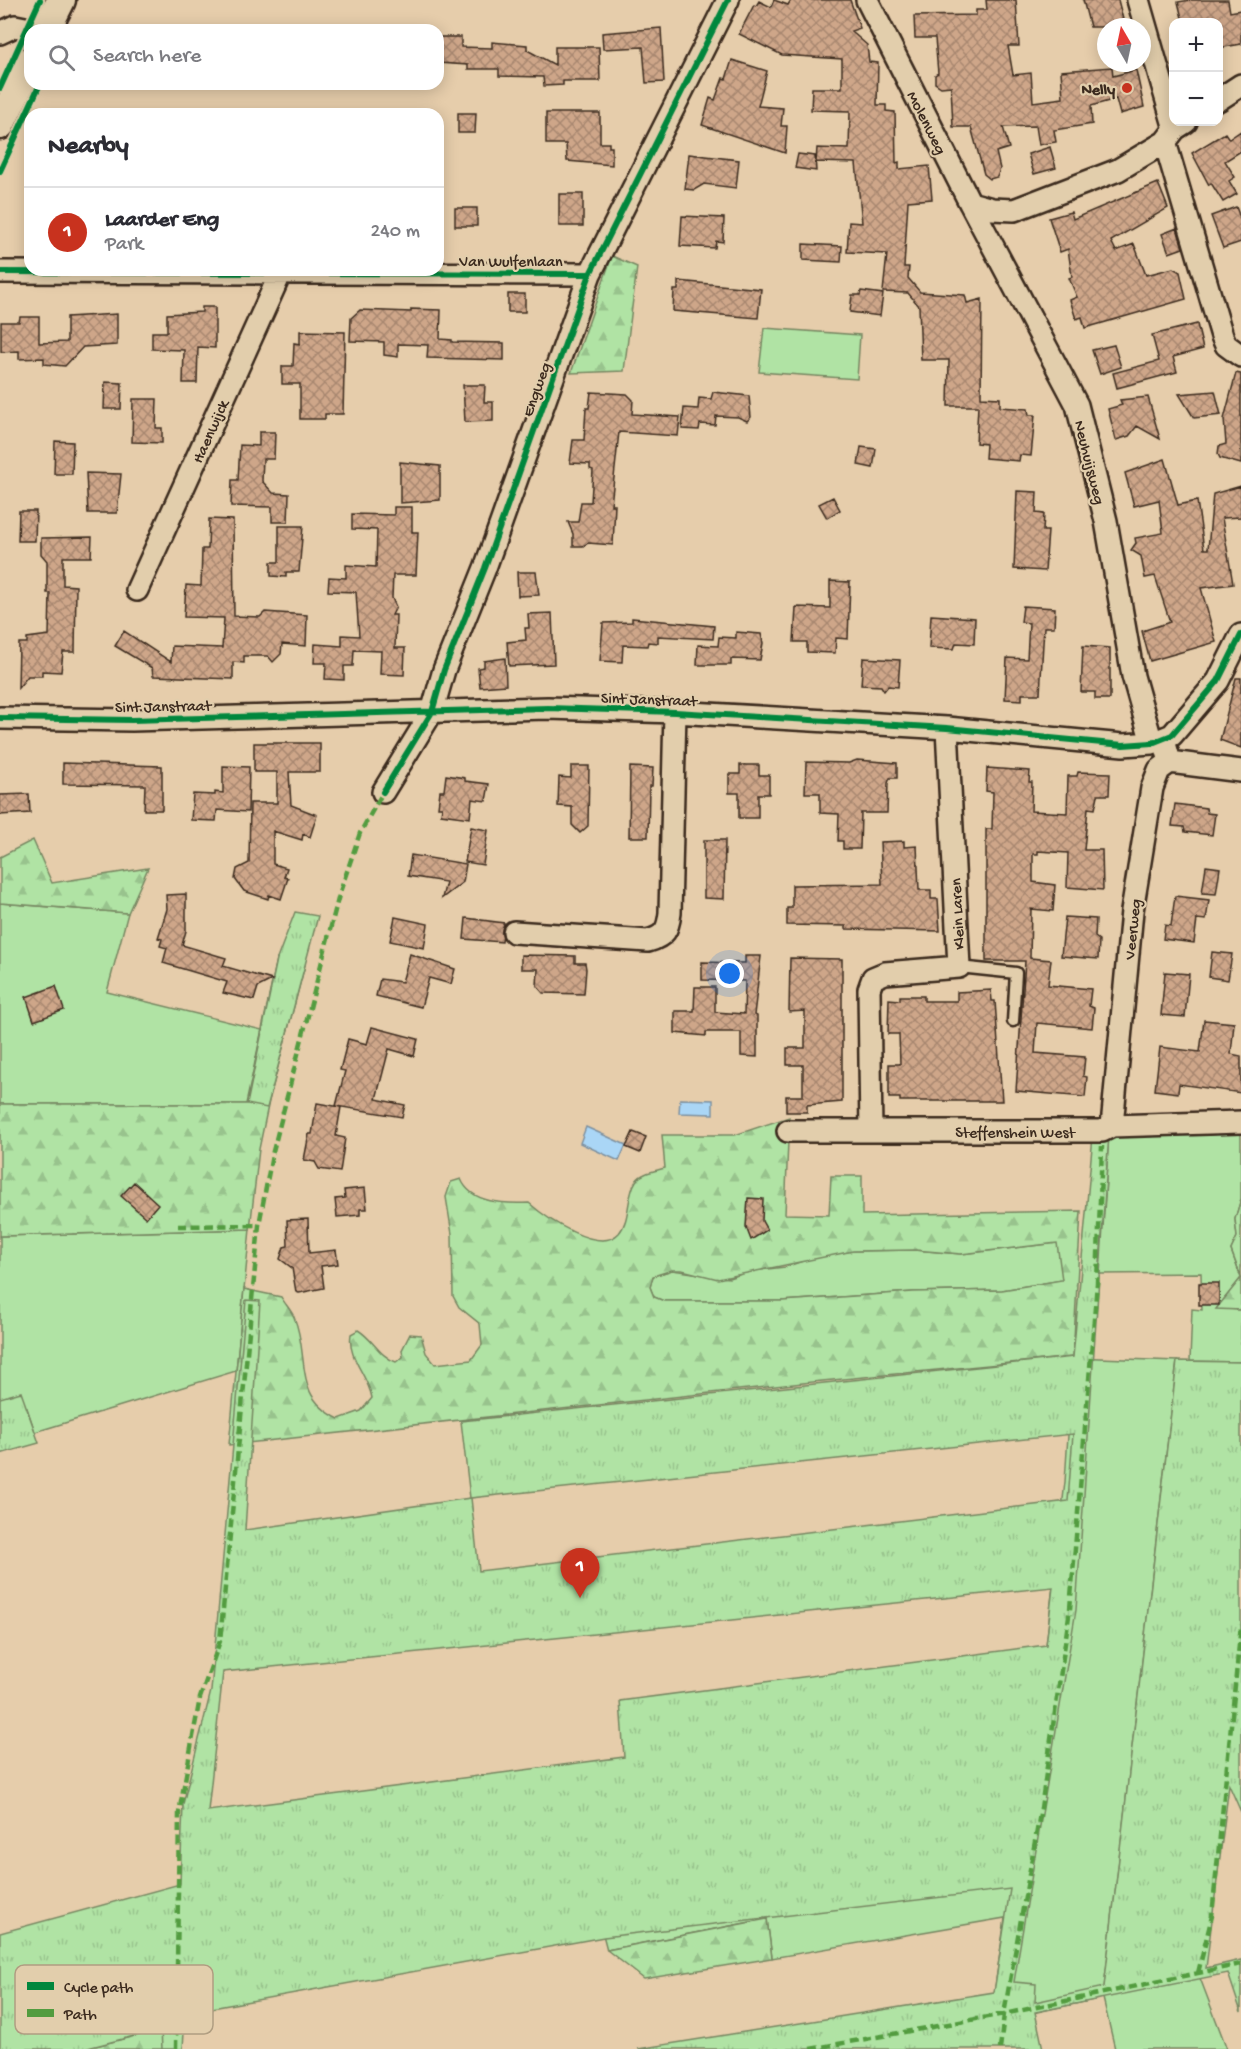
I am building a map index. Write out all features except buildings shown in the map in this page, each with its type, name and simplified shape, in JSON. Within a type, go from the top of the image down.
[{"type":"main road","points":[[49,24],[61,0]]},
{"type":"main road","points":[[0,125],[24,75]]},
{"type":"street","name":"Engweg","points":[[383,792],[432,712],[444,670],[485,568],[590,274],[728,0]]},
{"type":"street","name":"Molenweg","points":[[867,0],[970,203]]},
{"type":"street","points":[[1137,0],[1175,131],[1222,336],[1226,345],[1241,356]]},
{"type":"street","points":[[0,33],[15,26],[24,28]]},
{"type":"street","points":[[1223,97],[1241,85]]},
{"type":"street","points":[[970,203],[992,209],[1014,210],[1118,170],[1175,131]]},
{"type":"street","name":"Neuhuijsweg","points":[[970,203],[1077,405],[1106,520],[1133,676],[1158,742]]},
{"type":"street","points":[[996,250],[1002,230],[1014,210]]},
{"type":"street","name":"Van Wulfenlaan","points":[[0,272],[24,272]]},
{"type":"street","name":"Van Wulfenlaan","points":[[444,273],[590,274]]},
{"type":"street","name":"Haenwijck","points":[[137,590],[279,276]]},
{"type":"street","points":[[1241,635],[1218,681],[1158,742],[1170,762],[1241,771]]},
{"type":"street","name":"Sint Janstraat","points":[[0,717],[132,720],[548,708],[675,712],[947,728],[1123,745],[1158,742]]},
{"type":"street","name":"Sint Janstraat","points":[[514,932],[648,941],[662,937],[668,928],[670,913],[675,712]]},
{"type":"street","name":"Klein Laren","points":[[871,1131],[869,989],[873,978],[885,973],[959,967],[947,728]]},
{"type":"street","name":"Veerweg","points":[[1105,1134],[1132,910],[1152,788],[1159,770],[1170,762]]},
{"type":"street","name":"Steffenshein West","points":[[788,1131],[1105,1134],[1241,1122]]},
{"type":"lane","points":[[959,967],[1016,973],[1013,1021]]},
{"type":"green space","points":[[612,256],[637,267],[624,371],[571,373]]},
{"type":"green space","points":[[764,328],[860,335],[857,379],[759,372]]},
{"type":"green space","points":[[33,840],[52,883],[148,868],[128,913],[0,903],[0,857]]},
{"type":"green space","points":[[0,903],[128,913],[107,992],[262,1030],[247,1104],[0,1104]]},
{"type":"green space","points":[[295,912],[318,916],[267,1108],[247,1104],[277,959]]},
{"type":"green space","points":[[277,959],[305,965],[269,1101],[259,1149],[250,1229],[0,1236],[0,1104],[246,1104]]},
{"type":"green space","points":[[789,1117],[785,1214],[829,1215],[831,1176],[862,1176],[862,1215],[1081,1211],[1073,1357],[812,1382],[229,1445],[244,1289],[281,1297],[293,1314],[299,1332],[308,1387],[314,1399],[339,1419],[361,1411],[372,1398],[352,1351],[351,1334],[358,1330],[385,1356],[396,1362],[403,1357],[402,1350],[410,1334],[421,1335],[426,1353],[435,1364],[471,1360],[482,1345],[480,1324],[459,1307],[453,1296],[452,1234],[446,1197],[451,1182],[461,1179],[473,1193],[490,1201],[529,1203],[573,1232],[599,1240],[610,1239],[623,1227],[636,1181],[645,1174],[665,1168],[662,1135],[735,1135]],"holes":[[[1057,1243],[1062,1280],[1002,1290],[913,1292],[782,1301],[664,1301],[654,1297],[650,1287],[653,1276],[672,1270],[682,1270],[718,1279],[853,1251],[915,1250],[961,1254]]]},
{"type":"green space","points":[[1241,1127],[1241,1199],[1235,1219],[1237,1237],[1231,1250],[1241,1278],[1217,1308],[1241,1310],[1241,1362],[1190,1361],[1192,1309],[1202,1310],[1201,1273],[1100,1274],[1109,1134]]},
{"type":"green space","points":[[1109,1134],[1076,1610],[1014,1982],[1036,1984],[1035,2002],[1104,1987],[1177,1361],[1241,1362],[1241,1812],[1229,1785],[1206,1968],[1241,1960],[1241,2012],[1228,1973],[1035,2012],[1043,2049],[638,2049],[994,1992],[1010,1889],[604,1937],[213,2008],[213,1965],[15,1965],[15,2034],[142,2034],[84,2049],[0,2049],[0,1933],[180,1884],[183,1804],[211,1691],[246,1300],[260,1301],[245,1530],[470,1498],[461,1421],[1073,1357],[1093,1136]],"holes":[[[1073,1434],[1068,1501],[479,1571],[471,1498]],[[1053,1587],[1046,1645],[620,1701],[624,1757],[208,1811],[223,1672]]]},
{"type":"green space","points":[[1241,1199],[1241,1277],[1231,1250],[1237,1237],[1235,1219]]},
{"type":"green space","points":[[250,1229],[236,1371],[35,1432],[27,1408],[0,1416],[0,1236]]},
{"type":"green space","points":[[1058,1243],[1063,1280],[1002,1290],[913,1292],[782,1301],[664,1301],[654,1297],[650,1287],[653,1276],[672,1270],[729,1278],[751,1271],[785,1267],[815,1257],[853,1251],[915,1250],[961,1254]]},
{"type":"green space","points":[[1241,1278],[1241,1310],[1216,1309]]},
{"type":"green space","points":[[1073,1357],[1177,1361],[1103,1997],[1200,1978],[1227,2049],[1115,2049],[1103,1998],[990,2022],[1005,1918],[772,1958],[767,1919],[607,1950],[588,1877],[1041,1689],[1065,1482]]},
{"type":"green space","points":[[21,1392],[39,1443],[0,1454],[0,1398]]},
{"type":"green space","points":[[767,1919],[772,1958],[644,1979],[607,1950]]},
{"type":"green space","points":[[142,2034],[165,2034],[173,2049],[84,2049]]},
{"type":"green space","points":[[161,2034],[184,2034],[183,2049],[162,2049]]},
{"type":"water","points":[[680,1099],[713,1100],[713,1114],[679,1113]]},
{"type":"water","points":[[586,1127],[626,1145],[619,1161],[580,1143]]},
{"type":"marked path","points":[[177,1965],[179,1813],[200,1698],[220,1641],[259,1225],[272,1155],[339,895],[360,833],[383,792]]},
{"type":"marked path","points":[[1000,2049],[1004,2014],[1041,1808],[1070,1609],[1097,1283],[1102,1146]]},
{"type":"marked path","points":[[178,1226],[259,1225]]},
{"type":"marked path","points":[[1198,1973],[1212,1916],[1241,1625]]},
{"type":"marked path","points":[[810,2049],[1004,2014],[1241,1964]]},
{"type":"marked path","points":[[176,2034],[176,2049]]},
{"type":"cycle path","points":[[29,24],[40,0]]},
{"type":"cycle path","points":[[383,792],[432,712],[444,670],[485,568],[590,274],[728,0]]},
{"type":"cycle path","points":[[0,88],[24,35]]},
{"type":"cycle path","points":[[29,108],[37,90]]},
{"type":"cycle path","points":[[0,171],[24,119]]},
{"type":"cycle path","points":[[0,272],[24,272]]},
{"type":"cycle path","points":[[444,274],[590,274]]},
{"type":"cycle path","points":[[0,718],[132,720],[548,708],[675,712],[947,728],[1123,745],[1152,743],[1172,735],[1218,681],[1241,635]]},
{"type":"place","name":"Nelly","points":[[1127,88]]},
{"type":"place","name":"Laarder Eng","points":[[580,1598]]}]
